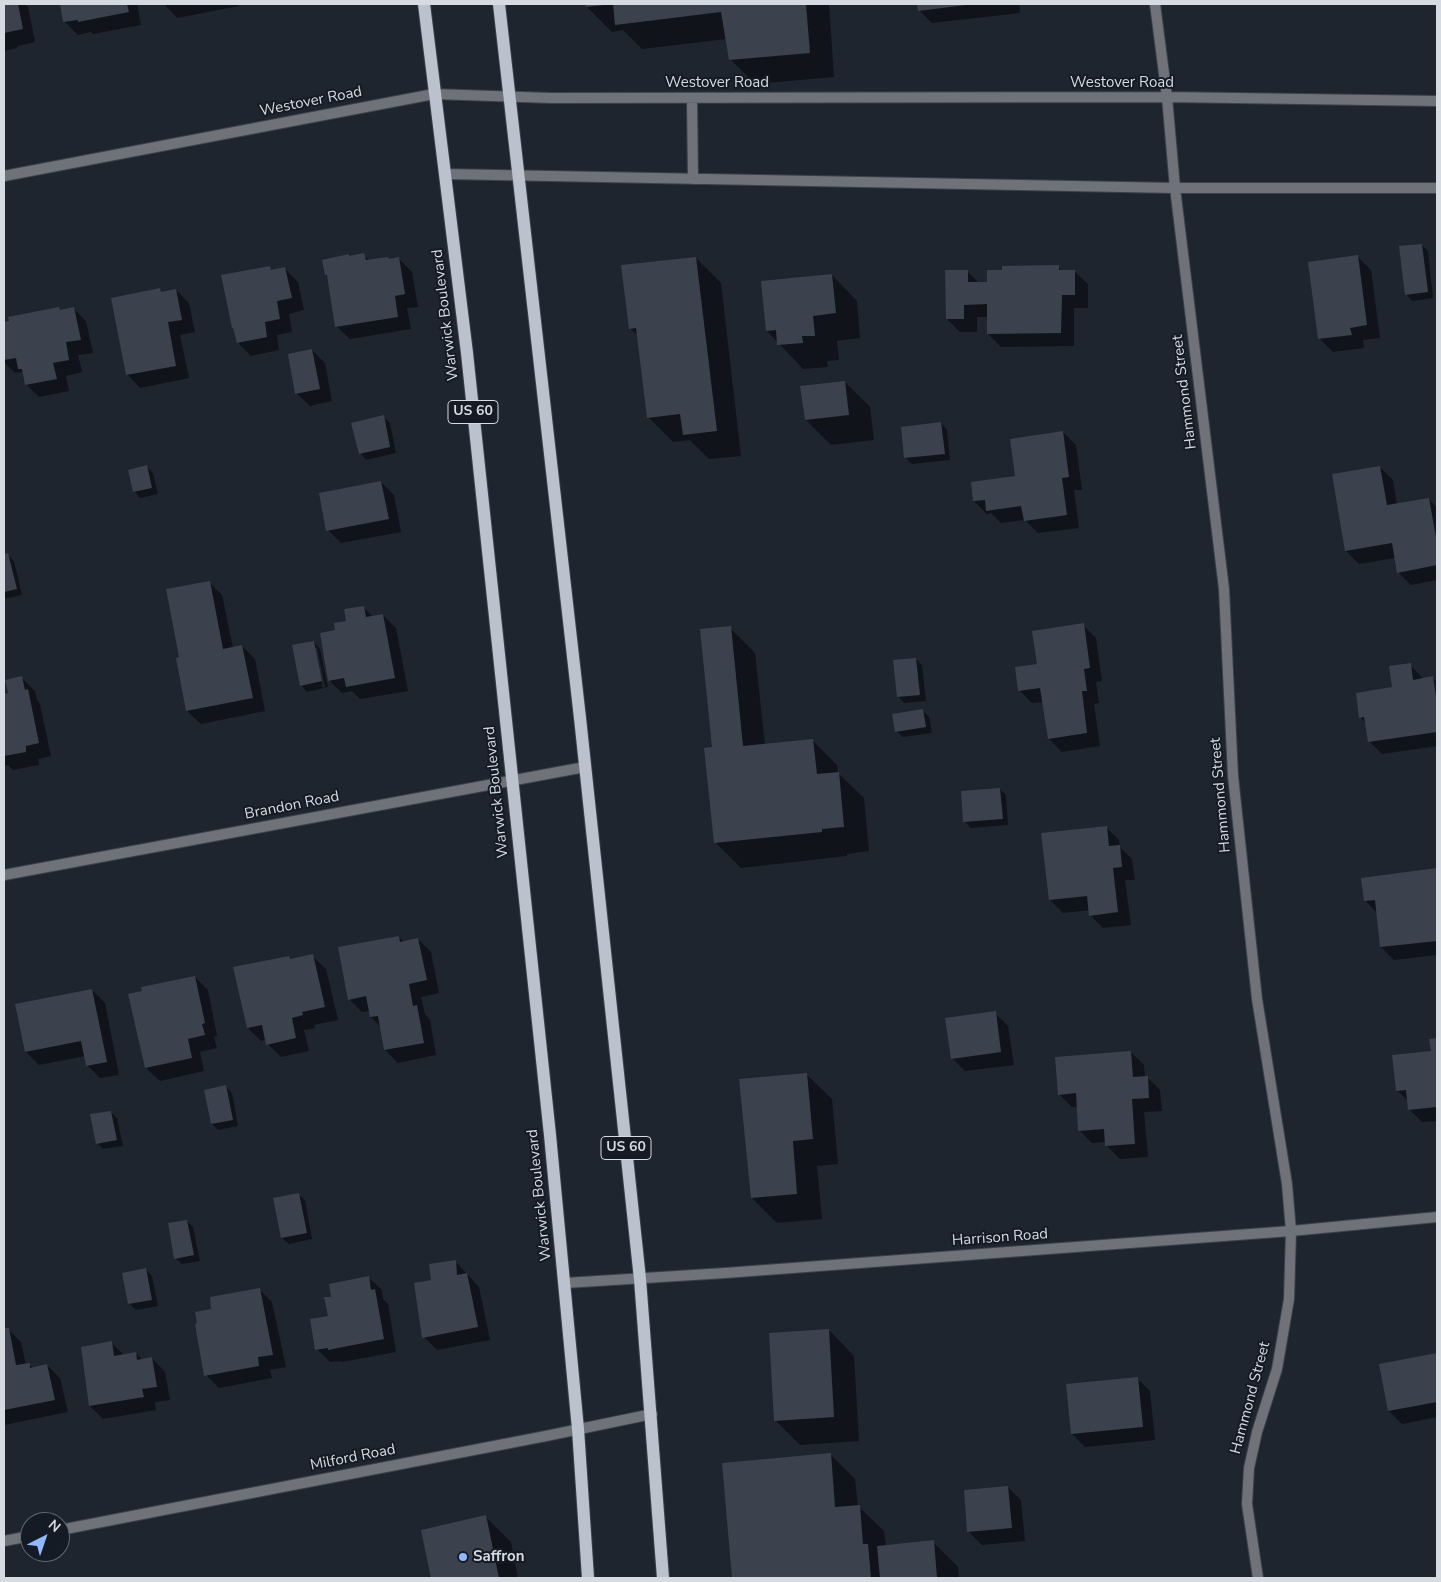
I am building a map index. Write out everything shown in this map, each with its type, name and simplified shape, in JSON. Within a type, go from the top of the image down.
[{"type":"main road","name":"Warwick Boulevard","points":[[424,4],[467,353],[565,1283],[578,1429],[588,1578]]},
{"type":"main road","name":"US 60","points":[[499,4],[585,767],[640,1279],[652,1414],[663,1578]]},
{"type":"street","name":"Hammond Street","points":[[1155,4],[1167,97],[1175,188],[1224,589],[1233,776],[1257,999],[1287,1184],[1291,1231],[1289,1299],[1277,1369],[1257,1432],[1249,1468],[1247,1504],[1258,1578]]},
{"type":"street","name":"Westover Road","points":[[4,176],[434,94],[551,98],[1167,97],[1437,101]]},
{"type":"street","points":[[692,98],[693,179]]},
{"type":"street","points":[[445,174],[1175,188],[1437,188]]},
{"type":"street","name":"Brandon Road","points":[[4,875],[585,767]]},
{"type":"street","name":"Harrison Road","points":[[565,1283],[1291,1231],[1437,1218]]},
{"type":"street","name":"Milford Road","points":[[70,1528],[652,1414]]},
{"type":"street","points":[[4,1541],[20,1538]]},
{"type":"building","points":[[4,4],[18,4],[23,29],[4,33]]},
{"type":"building","points":[[60,4],[127,4],[129,12],[78,22],[78,20],[63,22]]},
{"type":"building","points":[[585,4],[604,4],[604,5],[586,7]]},
{"type":"building","points":[[613,4],[806,4],[810,53],[729,60],[721,12],[615,25]]},
{"type":"building","points":[[917,4],[966,4],[966,5],[918,11]]},
{"type":"building","points":[[1422,244],[1428,292],[1405,295],[1399,246]]},
{"type":"building","points":[[364,253],[366,260],[399,257],[405,294],[395,296],[398,317],[335,327],[327,275],[325,275],[322,260]]},
{"type":"building","points":[[1358,255],[1367,325],[1350,328],[1352,335],[1318,339],[1308,262]]},
{"type":"building","points":[[696,257],[717,431],[683,435],[680,414],[647,418],[636,328],[629,329],[621,265]]},
{"type":"building","points":[[1059,265],[1059,270],[1075,270],[1075,295],[1062,295],[1061,333],[987,334],[987,304],[964,305],[964,319],[946,319],[945,270],[968,270],[968,282],[987,282],[987,270],[1002,270],[1002,266]]},
{"type":"building","points":[[270,266],[271,270],[285,267],[292,298],[277,301],[280,319],[265,322],[267,337],[237,343],[221,275]]},
{"type":"building","points":[[832,274],[836,313],[813,316],[815,336],[802,336],[803,343],[777,345],[776,330],[766,331],[761,281]]},
{"type":"building","points":[[160,288],[161,292],[176,289],[182,320],[168,322],[176,366],[126,375],[111,298]]},
{"type":"building","points":[[59,307],[60,310],[74,307],[81,340],[66,342],[69,360],[53,363],[57,379],[25,385],[22,369],[18,369],[16,358],[4,360],[4,322],[9,321],[8,317]]},
{"type":"building","points":[[312,349],[320,389],[295,394],[288,354]]},
{"type":"building","points":[[845,381],[849,415],[805,420],[800,386]]},
{"type":"building","points":[[384,415],[390,447],[359,454],[351,423]]},
{"type":"building","points":[[941,422],[945,454],[904,458],[901,427]]},
{"type":"building","points":[[1063,431],[1069,477],[1062,478],[1067,515],[1024,521],[1021,506],[986,511],[985,500],[973,501],[971,482],[1015,476],[1010,439]]},
{"type":"building","points":[[147,465],[152,488],[133,492],[128,470]]},
{"type":"building","points":[[1380,466],[1387,505],[1429,498],[1437,543],[1437,565],[1397,573],[1392,543],[1345,551],[1332,474]]},
{"type":"building","points":[[381,481],[389,519],[326,531],[319,493]]},
{"type":"building","points":[[8,553],[17,589],[4,592],[4,554]]},
{"type":"building","points":[[210,581],[223,649],[242,645],[253,698],[186,711],[176,658],[179,657],[166,589]]},
{"type":"building","points":[[364,606],[366,617],[383,614],[395,678],[346,687],[344,678],[328,681],[320,633],[335,630],[334,623],[346,621],[344,609]]},
{"type":"building","points":[[1084,623],[1090,668],[1084,669],[1087,691],[1082,691],[1087,733],[1048,739],[1040,688],[1018,691],[1015,667],[1037,664],[1032,631]]},
{"type":"building","points":[[731,626],[743,746],[813,739],[817,774],[839,772],[844,827],[822,829],[822,832],[714,843],[704,748],[712,747],[700,629]]},
{"type":"building","points":[[314,641],[322,681],[300,686],[292,645]]},
{"type":"building","points":[[916,658],[920,695],[897,697],[893,660]]},
{"type":"building","points":[[1411,663],[1413,680],[1433,676],[1437,704],[1437,732],[1368,742],[1364,717],[1359,718],[1356,693],[1392,687],[1389,666]]},
{"type":"building","points":[[22,676],[25,690],[28,689],[39,743],[26,746],[26,752],[4,756],[4,694],[8,693],[5,680]]},
{"type":"building","points":[[923,709],[926,727],[895,732],[892,714]]},
{"type":"building","points":[[1000,788],[1003,819],[963,822],[961,791]]},
{"type":"building","points":[[1107,826],[1109,846],[1120,845],[1122,867],[1113,868],[1118,912],[1089,916],[1087,896],[1049,900],[1041,833]]},
{"type":"building","points":[[1437,868],[1437,941],[1380,947],[1375,900],[1364,901],[1361,878]]},
{"type":"building","points":[[399,936],[400,942],[418,938],[427,980],[409,984],[413,1006],[417,1005],[424,1043],[384,1050],[378,1016],[370,1017],[366,996],[348,1000],[338,947]]},
{"type":"building","points":[[313,954],[325,1007],[302,1012],[303,1015],[292,1018],[296,1038],[266,1045],[262,1025],[247,1028],[233,967],[289,956],[290,959]]},
{"type":"building","points":[[195,976],[205,1023],[202,1024],[205,1035],[188,1039],[192,1058],[145,1068],[128,994],[142,991],[141,987]]},
{"type":"building","points":[[92,989],[107,1062],[86,1066],[81,1041],[25,1052],[15,1004]]},
{"type":"building","points":[[996,1011],[1001,1052],[951,1059],[945,1018]]},
{"type":"building","points":[[1437,1038],[1437,1107],[1408,1110],[1406,1090],[1396,1091],[1392,1055],[1431,1051],[1429,1039]]},
{"type":"building","points":[[1131,1051],[1133,1077],[1148,1076],[1149,1098],[1132,1099],[1135,1144],[1105,1146],[1104,1129],[1078,1131],[1076,1093],[1058,1095],[1055,1057]]},
{"type":"building","points":[[807,1073],[813,1139],[793,1141],[797,1194],[751,1198],[739,1079]]},
{"type":"building","points":[[226,1085],[233,1120],[211,1124],[204,1090]]},
{"type":"building","points":[[111,1111],[117,1140],[96,1144],[90,1114]]},
{"type":"building","points":[[299,1193],[307,1233],[281,1238],[273,1198]]},
{"type":"building","points":[[187,1220],[194,1255],[174,1259],[168,1223]]},
{"type":"building","points":[[456,1260],[457,1275],[467,1273],[478,1327],[422,1338],[414,1283],[431,1280],[429,1264]]},
{"type":"building","points":[[146,1268],[152,1300],[128,1304],[122,1273]]},
{"type":"building","points":[[369,1276],[371,1290],[375,1289],[384,1339],[328,1350],[328,1348],[315,1350],[310,1319],[328,1316],[324,1297],[331,1297],[329,1284]]},
{"type":"building","points":[[260,1288],[273,1355],[258,1357],[259,1366],[204,1376],[195,1324],[197,1323],[195,1312],[211,1309],[210,1297]]},
{"type":"building","points":[[4,1328],[9,1328],[16,1365],[30,1363],[30,1368],[47,1364],[55,1400],[4,1410]]},
{"type":"building","points":[[829,1329],[834,1417],[774,1421],[769,1333]]},
{"type":"building","points":[[112,1341],[114,1356],[136,1352],[137,1360],[152,1357],[157,1387],[142,1389],[144,1397],[89,1406],[81,1347]]},
{"type":"building","points":[[1437,1353],[1437,1402],[1388,1411],[1379,1364]]},
{"type":"building","points":[[1138,1377],[1143,1427],[1071,1434],[1066,1384]]},
{"type":"building","points":[[831,1453],[835,1507],[860,1505],[863,1544],[868,1544],[871,1578],[732,1578],[722,1463]]},
{"type":"building","points":[[1008,1486],[1012,1528],[967,1532],[964,1490]]},
{"type":"building","points":[[486,1515],[499,1578],[431,1578],[421,1530]]},
{"type":"building","points":[[934,1540],[937,1578],[880,1578],[877,1546]]},
{"type":"place","name":"Saffron","points":[[463,1557]]}]
